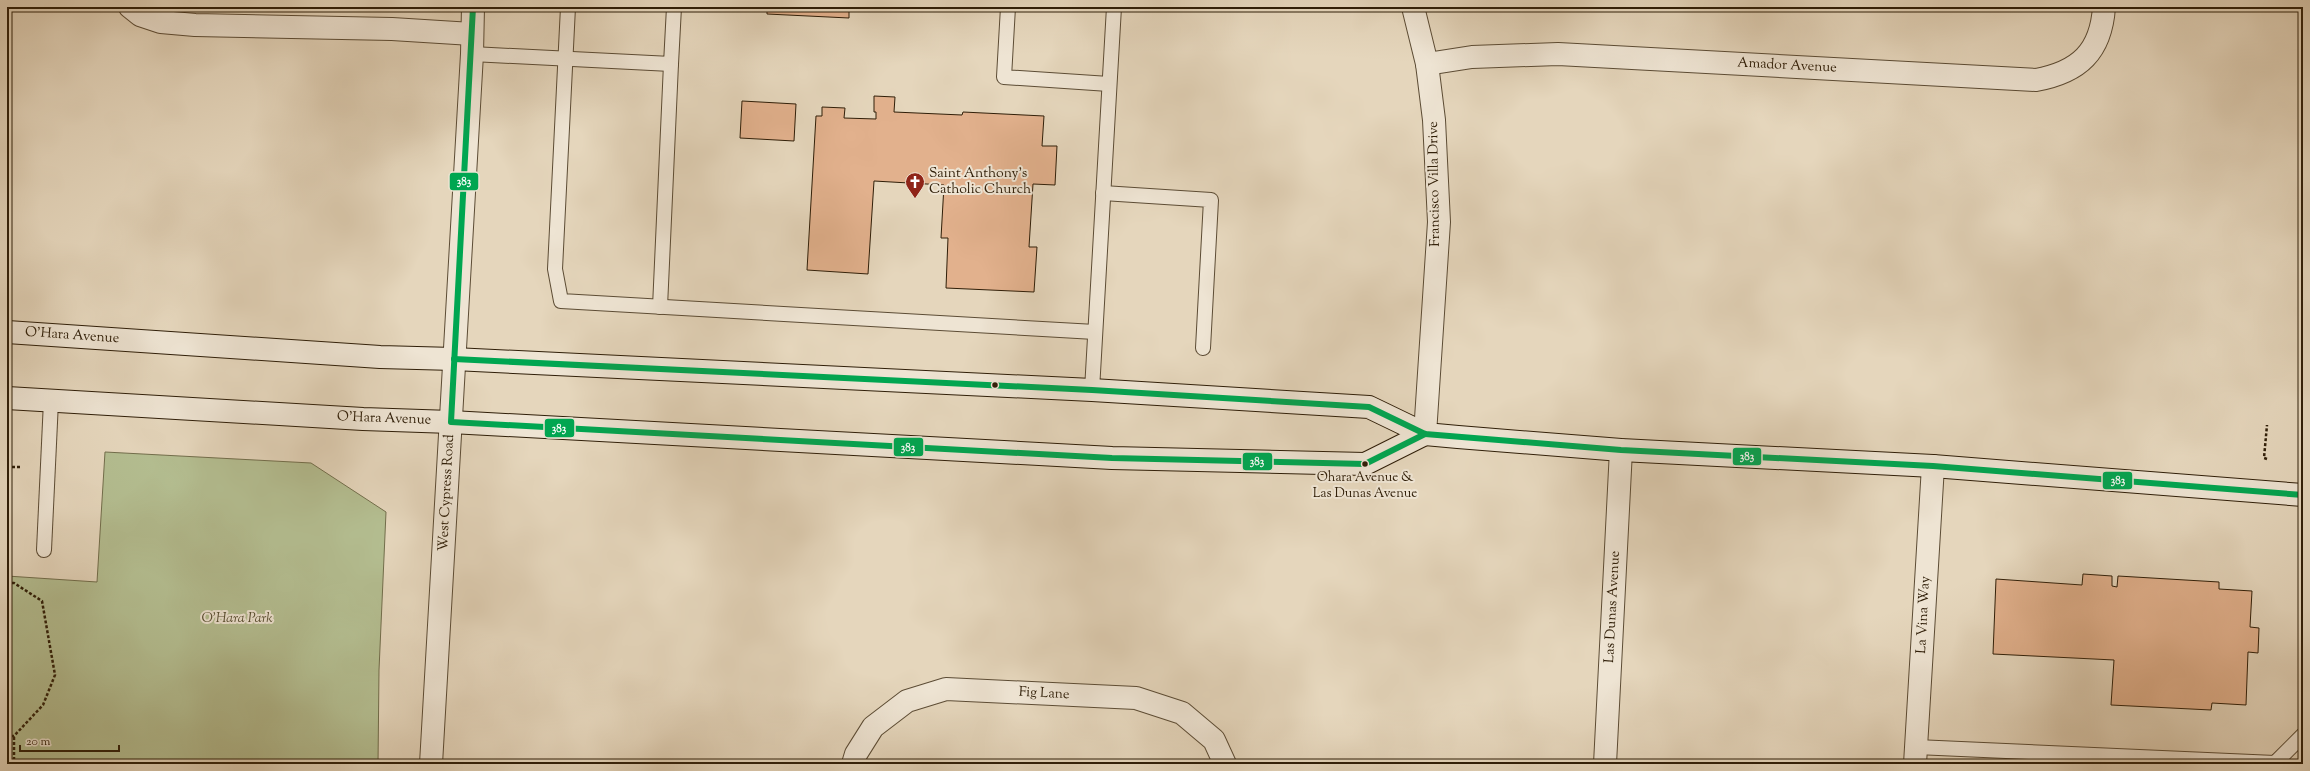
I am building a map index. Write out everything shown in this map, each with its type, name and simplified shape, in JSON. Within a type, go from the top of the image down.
[{"type":"main road","points":[[130,7],[140,15],[161,22],[195,25],[392,29],[472,44]]},
{"type":"main road","name":"West Cypress Road","points":[[431,764],[473,7]]},
{"type":"main road","name":"Francisco Villa Drive","points":[[1413,7],[1427,64],[1434,120],[1439,222],[1425,434]]},
{"type":"main road","name":"Amador Avenue","points":[[1427,64],[1472,57],[1558,54],[2036,80],[2059,76],[2079,64],[2093,48],[2103,23],[2104,7]]},
{"type":"main road","name":"O'Hara Avenue","points":[[7,332],[380,357],[454,359],[1092,390],[1369,407],[1425,434],[1621,450],[1933,466],[2303,495]]},
{"type":"main road","name":"O'Hara Avenue","points":[[7,398],[377,420],[451,422],[1112,458],[1365,464],[1425,434]]},
{"type":"main road","name":"Las Dunas Avenue","points":[[1605,764],[1621,450]]},
{"type":"main road","name":"La Vina Way","points":[[1916,756],[1933,466]]},
{"type":"main road","name":"Fig Lane","points":[[853,764],[856,754],[873,727],[907,702],[946,689],[1136,698],[1182,713],[1214,740],[1225,764]]},
{"type":"lane","points":[[568,7],[555,270],[561,301],[1095,332]]},
{"type":"lane","points":[[660,307],[674,7]]},
{"type":"lane","points":[[1008,7],[1004,77],[1109,84]]},
{"type":"lane","points":[[1092,390],[1114,7]]},
{"type":"lane","points":[[472,44],[565,58],[671,64]]},
{"type":"lane","points":[[1103,193],[1212,200],[1203,348]]},
{"type":"lane","points":[[44,550],[51,401]]},
{"type":"lane","points":[[1916,756],[2275,763],[2303,735]]},
{"type":"path","points":[[2267,459],[2264,458],[2268,425]]},
{"type":"path","points":[[7,583],[14,583],[42,601],[55,675],[43,705],[14,736],[14,764]]},
{"type":"path","points":[[7,736],[14,736]]},
{"type":"green space","name":"O'Hara Park","points":[[105,452],[311,463],[386,512],[379,670],[378,764],[7,764],[7,576],[97,582]]},
{"type":"building","points":[[767,7],[849,7],[849,18],[767,14]]},
{"type":"building","points":[[874,96],[895,97],[894,112],[962,115],[963,112],[1044,116],[1042,146],[1057,146],[1055,185],[1033,184],[1029,247],[1037,247],[1034,292],[946,288],[948,238],[941,238],[944,185],[874,181],[868,274],[807,270],[816,116],[822,116],[822,107],[845,108],[844,118],[876,119],[876,112],[874,112]]},
{"type":"building","points":[[742,101],[796,104],[794,141],[740,138]]},
{"type":"building","points":[[2083,574],[2112,576],[2112,586],[2117,587],[2118,576],[2219,582],[2219,589],[2252,591],[2250,627],[2259,628],[2258,653],[2248,652],[2246,705],[2212,703],[2211,710],[2111,705],[2114,660],[1993,654],[1996,579],[2082,585]]},
{"type":"transit line","name":"383","points":[[473,7],[451,422],[1112,458],[1365,464],[1425,434]]},
{"type":"transit line","name":"383","points":[[454,359],[1092,390],[1369,407],[1425,434],[1621,450],[1933,466],[2303,495]]},
{"type":"place","name":"Saint Anthony's Catholic Church","points":[[915,199]]},
{"type":"place","name":"Ohara Avenue & Las Dunas Avenue","points":[[1365,464]]}]
